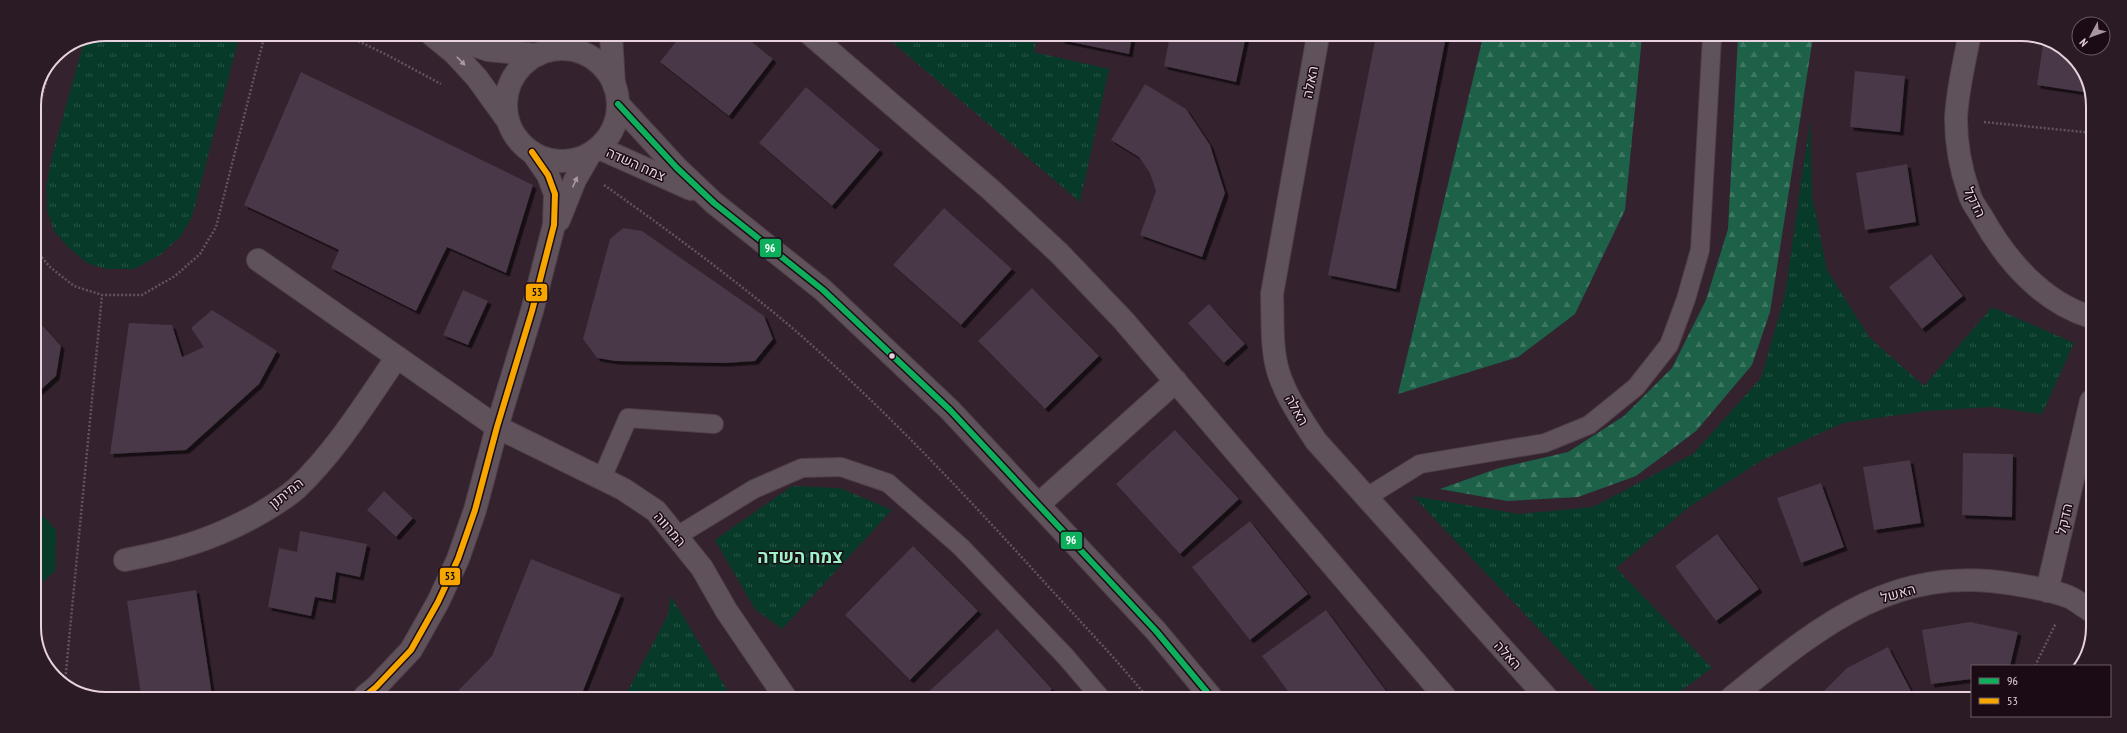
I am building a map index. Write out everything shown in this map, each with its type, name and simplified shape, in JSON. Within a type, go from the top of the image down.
[{"type":"street","points":[[439,41],[454,53],[477,78],[508,121],[522,144],[532,152],[546,159],[561,161],[590,157]]},
{"type":"street","points":[[462,41],[488,50],[543,53],[564,49],[580,52],[594,60],[606,70],[616,94]]},
{"type":"street","points":[[508,121],[506,105],[508,90],[515,75],[525,63],[543,53],[559,41]]},
{"type":"street","points":[[549,244],[590,157],[612,131],[616,121],[616,94],[612,41]]},
{"type":"street","points":[[818,41],[990,189],[1059,253],[1124,321],[1441,692]]},
{"type":"street","name":"האלה","points":[[1317,41],[1272,294],[1273,334],[1278,370],[1293,407],[1316,441],[1542,692]]},
{"type":"street","name":"הדקל","points":[[1969,41],[1956,119],[1959,156],[1969,195],[1988,228],[2014,266],[2053,299],[2077,313],[2086,316]]},
{"type":"street","name":"צמח השדה","points":[[616,94],[678,168],[714,203],[823,290],[878,340],[950,410],[1156,631],[1207,692]]},
{"type":"street","points":[[370,692],[411,650],[438,602],[458,559],[475,510],[497,426],[532,311],[554,225],[555,194],[548,175],[532,152]]},
{"type":"street","name":"צמח השדה","points":[[590,157],[684,186],[714,203]]},
{"type":"street","points":[[258,260],[497,426]]},
{"type":"street","name":"המיתנן","points":[[125,560],[163,553],[200,542],[257,515],[291,492],[329,453],[397,357]]},
{"type":"street","points":[[1039,504],[1176,381]]},
{"type":"street","name":"הדקל","points":[[2047,591],[2086,423]]},
{"type":"street","name":"המרווה","points":[[497,426],[624,489],[656,511],[702,568],[726,610],[782,692]]},
{"type":"street","name":"האשל","points":[[1738,692],[1803,640],[1857,607],[1894,592],[1945,581],[1995,581],[2047,591],[2069,597],[2086,608]]},
{"type":"lane","points":[[1367,497],[1420,464],[1545,443],[1589,425],[1636,387],[1669,345],[1686,299],[1700,250],[1712,41]]},
{"type":"lane","points":[[602,478],[628,418],[714,424]]},
{"type":"lane","points":[[677,536],[754,489],[802,468],[841,467],[888,483],[961,547],[1066,657],[1096,692]]},
{"type":"path","points":[[41,256],[50,267],[74,286],[102,295],[142,294],[175,276],[200,254],[216,226],[263,41]]},
{"type":"path","points":[[358,41],[442,85]]},
{"type":"path","points":[[42,99],[49,76]]},
{"type":"path","points":[[1956,119],[2086,132]]},
{"type":"path","points":[[590,157],[685,242],[791,327],[844,376],[1003,537],[1119,663],[1143,692]]},
{"type":"path","points":[[65,677],[102,295]]},
{"type":"path","points":[[2035,665],[2069,597]]},
{"type":"green space","points":[[106,41],[238,41],[192,217],[180,237],[160,255],[134,269],[106,269],[87,263],[69,248],[54,231],[47,210],[46,187],[52,156],[83,45],[93,42]]},
{"type":"green space","points":[[891,41],[1036,41],[1034,52],[1109,69],[1080,202]]},
{"type":"green space","points":[[1482,41],[1642,41],[1625,210],[1575,314],[1518,357],[1398,394]]},
{"type":"green space","points":[[1738,41],[1812,41],[1770,312],[1752,365],[1696,431],[1636,476],[1578,497],[1507,501],[1440,489],[1499,468],[1568,452],[1624,416],[1672,368],[1706,300],[1728,229]]},
{"type":"green space","points":[[1810,120],[1812,196],[1827,270],[1869,337],[1924,386],[1992,307],[2074,343],[2042,414],[1992,407],[1926,411],[1843,423],[1764,459],[1689,507],[1616,568],[1712,668],[1679,692],[1598,692],[1413,496],[1519,514],[1593,507],[1693,454],[1761,378],[1785,295]]},
{"type":"green space","points":[[792,486],[840,488],[892,510],[782,629],[755,609],[715,540]]},
{"type":"green space","points":[[41,514],[56,530],[55,571],[41,584]]},
{"type":"green space","points":[[671,596],[729,692],[627,692],[668,615]]},
{"type":"building","points":[[676,41],[750,41],[773,59],[729,116],[660,62]]},
{"type":"building","points":[[1066,41],[1131,41],[1129,54]]},
{"type":"building","points":[[1169,41],[1245,41],[1236,82],[1164,66]]},
{"type":"building","points":[[1375,41],[1445,41],[1396,289],[1328,275]]},
{"type":"building","points":[[2043,45],[2064,57],[2073,66],[2083,85],[2085,92],[2037,85]]},
{"type":"building","points":[[1855,71],[1905,76],[1900,132],[1850,127]]},
{"type":"building","points":[[301,72],[533,185],[506,273],[447,247],[416,311],[331,268],[339,250],[244,205]]},
{"type":"building","points":[[1145,84],[1186,109],[1210,145],[1225,193],[1202,257],[1140,235],[1156,191],[1150,173],[1139,157],[1111,140]]},
{"type":"building","points":[[806,87],[880,150],[832,206],[759,143]]},
{"type":"building","points":[[1907,164],[1916,222],[1865,230],[1856,173]]},
{"type":"building","points":[[944,208],[1012,269],[961,325],[893,265]]},
{"type":"building","points":[[623,228],[642,231],[764,316],[773,339],[755,361],[725,363],[616,361],[597,358],[583,339],[610,239]]},
{"type":"building","points":[[1931,254],[1963,296],[1922,329],[1889,287]]},
{"type":"building","points":[[1032,288],[1099,356],[1045,409],[978,341]]},
{"type":"building","points":[[463,290],[488,301],[468,345],[443,335]]},
{"type":"building","points":[[1209,304],[1245,344],[1224,363],[1188,323]]},
{"type":"building","points":[[212,310],[277,351],[259,384],[186,450],[110,454],[129,323],[172,325],[182,357],[204,347],[191,328]]},
{"type":"building","points":[[41,324],[61,346],[56,376],[41,390]]},
{"type":"building","points":[[1175,430],[1239,499],[1180,554],[1116,484]]},
{"type":"building","points":[[1963,453],[2013,454],[2012,517],[1962,515]]},
{"type":"building","points":[[1910,460],[1921,523],[1874,530],[1863,467]]},
{"type":"building","points":[[1821,483],[1844,547],[1801,563],[1777,498]]},
{"type":"building","points":[[384,491],[413,518],[396,537],[367,510]]},
{"type":"building","points":[[1250,521],[1308,594],[1250,640],[1192,567]]},
{"type":"building","points":[[300,531],[367,544],[360,577],[336,572],[332,600],[315,597],[311,616],[268,607],[279,548],[297,552]]},
{"type":"building","points":[[1717,534],[1759,589],[1716,621],[1675,566]]},
{"type":"building","points":[[913,546],[978,611],[910,680],[845,615]]},
{"type":"building","points":[[531,559],[621,595],[583,692],[457,692],[492,656]]},
{"type":"building","points":[[196,590],[212,692],[141,692],[127,601]]},
{"type":"building","points":[[1326,610],[1386,691],[1289,692],[1262,656]]},
{"type":"building","points":[[1970,622],[2018,632],[2010,665],[1971,665],[1971,679],[1931,684],[1922,630]]},
{"type":"building","points":[[997,629],[1052,689],[1049,692],[928,692]]},
{"type":"building","points":[[1888,647],[1911,691],[1823,692],[1847,668]]},
{"type":"transit line","name":"96","points":[[618,104],[677,168],[714,203],[823,290],[950,410],[1156,631],[1207,692]]},
{"type":"transit line","name":"53","points":[[370,692],[411,650],[438,602],[458,559],[475,510],[497,427],[532,311],[554,225],[555,194],[548,175],[532,152]]},
{"type":"district","name":"צמח השדה","points":[[800,557]]}]
